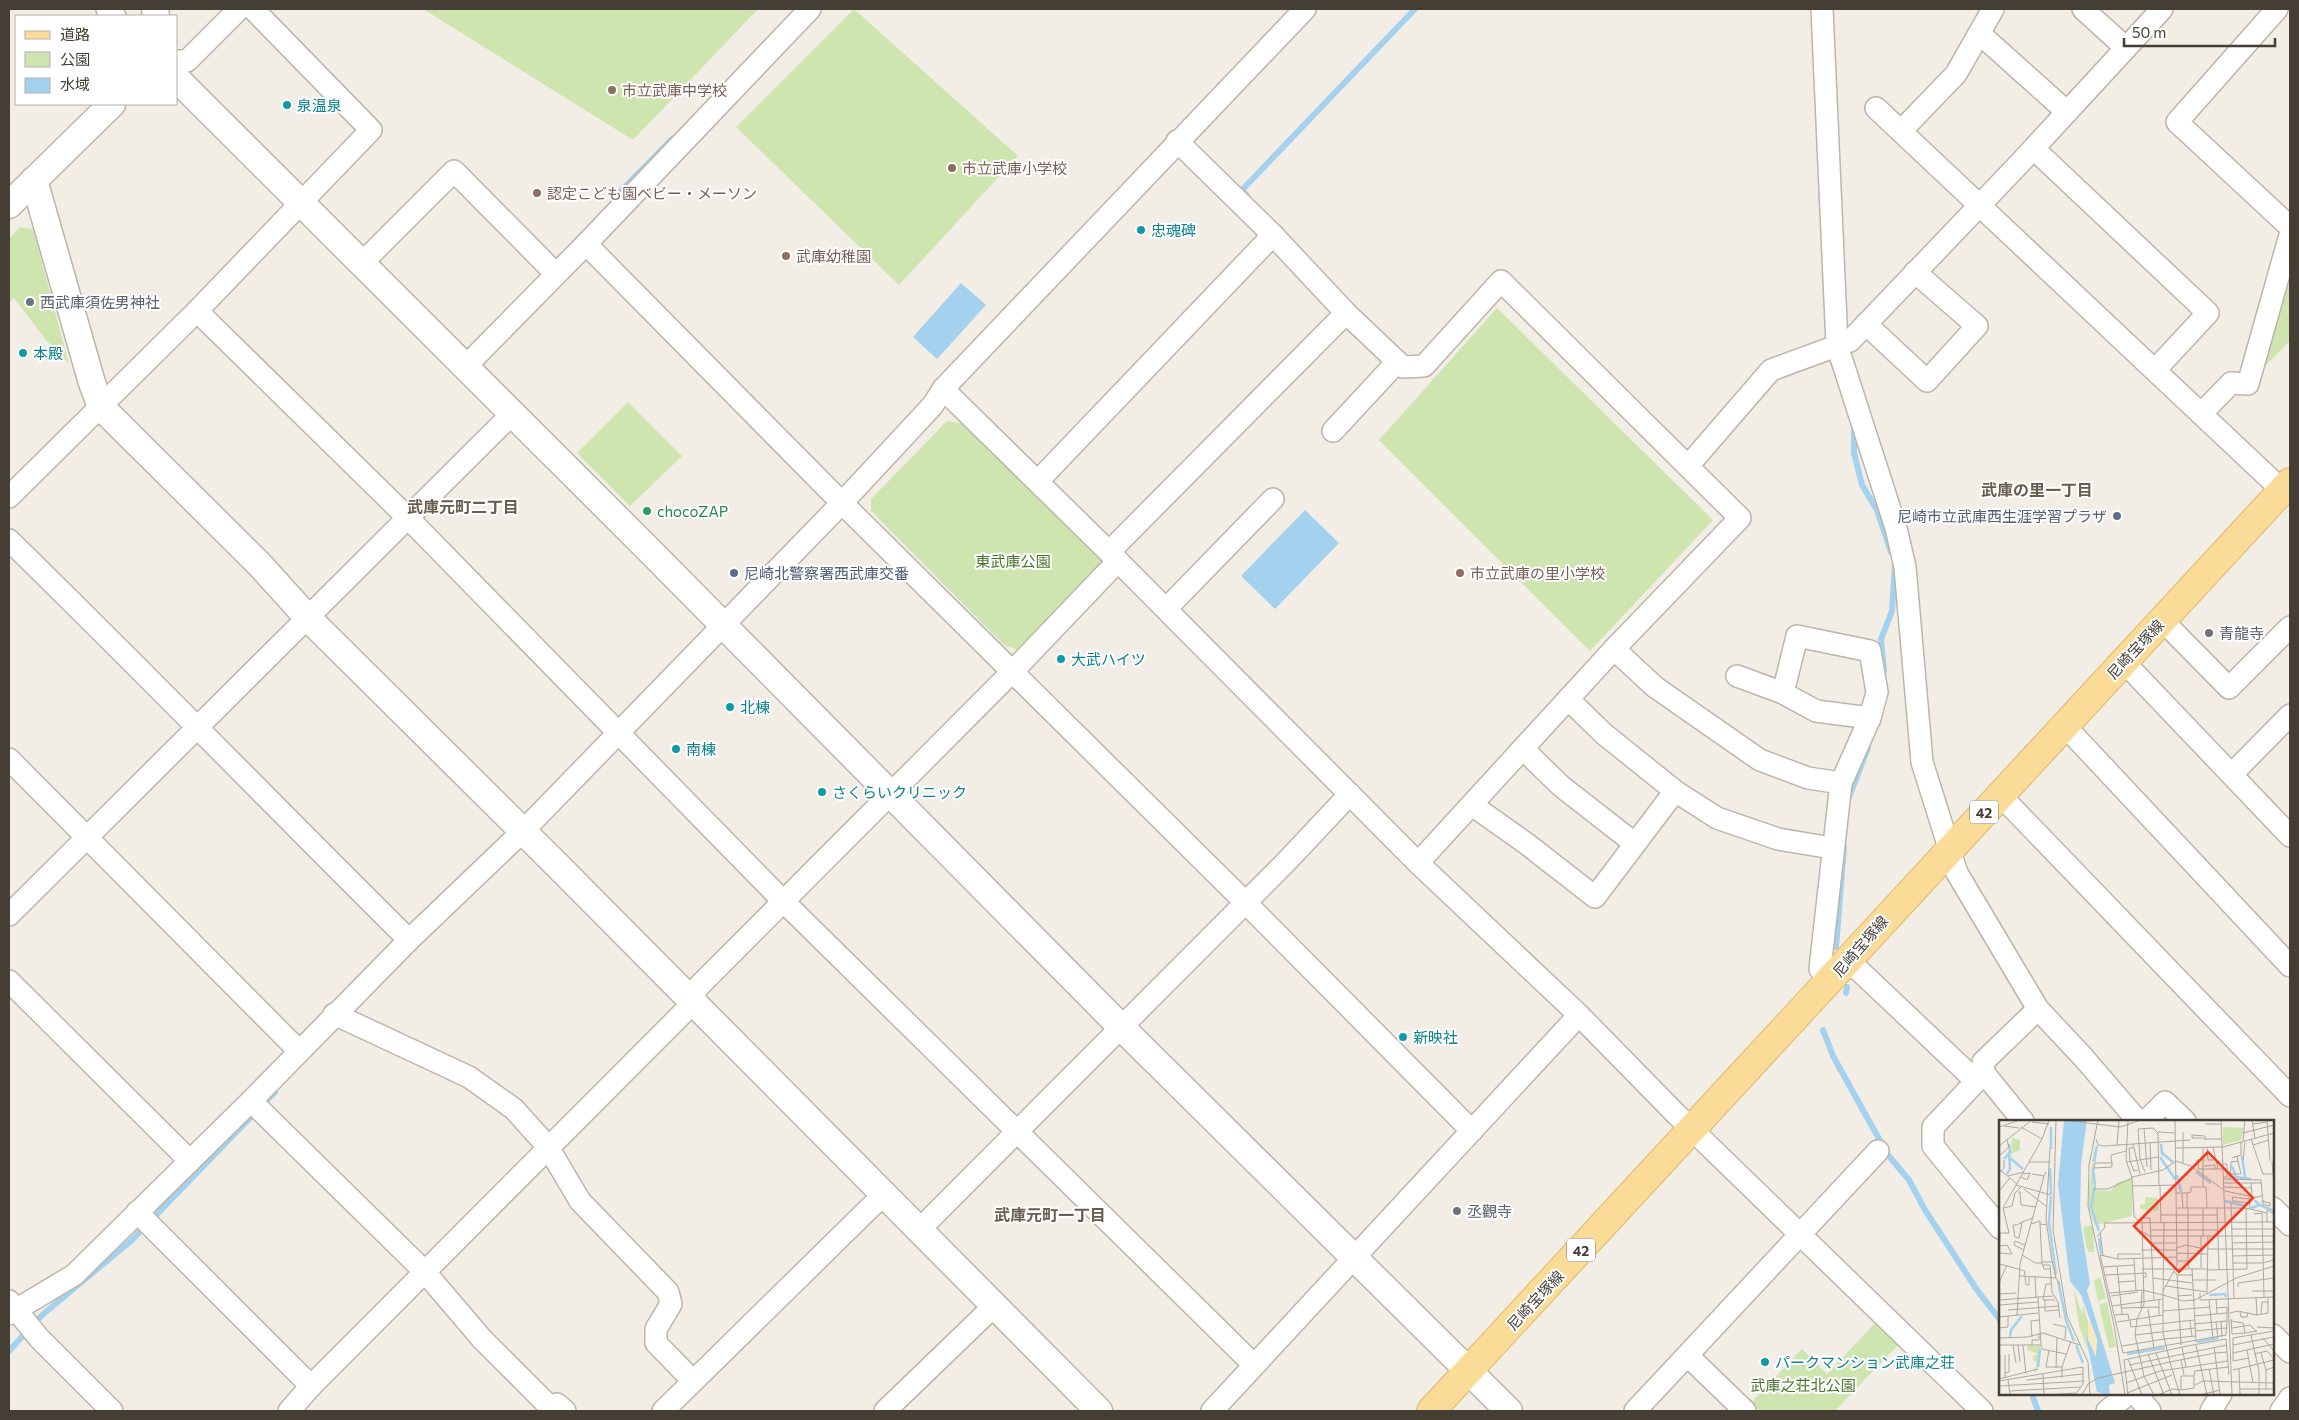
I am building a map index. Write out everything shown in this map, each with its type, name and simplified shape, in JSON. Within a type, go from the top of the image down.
[{"type":"main road","name":"尼崎宝塚線","points":[[1431,1411],[1694,1130],[1830,981],[1847,959],[2286,486]]},
{"type":"street","points":[[178,61],[187,61],[239,9]]},
{"type":"street","points":[[9,497],[197,311],[371,130],[252,9]]},
{"type":"street","points":[[464,368],[586,244],[810,9]]},
{"type":"street","points":[[1822,9],[1837,345],[1896,528],[1905,567],[1922,762],[1957,873],[2038,1010],[2083,1057],[2137,1120]]},
{"type":"street","points":[[1901,131],[1956,74],[1993,9]]},
{"type":"street","points":[[2083,9],[2126,48]]},
{"type":"street","points":[[1688,466],[1771,370],[1850,341],[2034,149],[2162,9]]},
{"type":"street","points":[[2277,9],[2177,122],[2290,226]]},
{"type":"street","points":[[112,1411],[11,1308],[74,1275],[188,1160],[251,1101],[334,1014],[523,831],[842,503],[933,405],[943,388],[1177,141],[1294,12]]},
{"type":"street","points":[[1980,34],[2067,112]]},
{"type":"street","points":[[178,80],[1122,1028],[1510,1411]]},
{"type":"street","points":[[9,205],[111,105]]},
{"type":"street","points":[[1876,108],[1981,204],[2201,414],[2286,486]]},
{"type":"street","points":[[1177,141],[1273,235],[1346,313],[1403,368],[1424,366],[1501,281],[1740,518],[1614,649],[1418,863]]},
{"type":"street","points":[[2034,149],[2208,314],[2155,370]]},
{"type":"street","points":[[361,264],[454,171],[556,274]]},
{"type":"street","points":[[34,180],[92,383],[101,407],[260,564],[308,618],[523,831],[692,1004],[1100,1411]]},
{"type":"street","points":[[1038,481],[1273,235]]},
{"type":"street","points":[[2201,414],[2231,382],[2248,384],[2290,235]]},
{"type":"street","points":[[586,244],[842,503],[1246,903],[1472,1131]]},
{"type":"street","points":[[1866,324],[1928,381],[1977,326],[1915,272]]},
{"type":"street","points":[[197,311],[409,519],[783,901],[1254,1365]]},
{"type":"street","points":[[289,1411],[311,1386],[424,1271],[692,1004],[697,988],[1012,672],[1114,556],[1346,313]]},
{"type":"street","points":[[1333,431],[1397,362]]},
{"type":"street","points":[[943,388],[1114,556],[1418,863],[1579,1015],[1982,1411]]},
{"type":"street","points":[[9,915],[409,519],[511,415]]},
{"type":"street","points":[[1166,609],[1273,499]]},
{"type":"street","points":[[9,540],[102,630],[196,729],[409,940]]},
{"type":"street","points":[[2162,620],[2229,688],[2290,627]]},
{"type":"street","points":[[1783,693],[1797,636],[1870,651],[1877,692],[1870,718],[1841,782],[1832,848],[1820,969],[1830,981]]},
{"type":"street","points":[[1614,649],[1655,687],[1760,760],[1808,778],[1841,782]]},
{"type":"street","points":[[2124,662],[2290,836]]},
{"type":"street","points":[[1737,676],[1783,693],[1816,711],[1870,718]]},
{"type":"street","points":[[1568,699],[1604,734],[1675,791],[1717,818],[1778,839],[1832,848]]},
{"type":"street","points":[[2232,774],[2290,715]]},
{"type":"street","points":[[2064,725],[2290,966]]},
{"type":"street","points":[[1523,749],[1562,786],[1634,843]]},
{"type":"street","points":[[9,759],[299,1051]]},
{"type":"street","points":[[1472,805],[1527,844],[1595,897],[1675,791]]},
{"type":"street","points":[[919,1230],[1246,903],[1350,794]]},
{"type":"street","points":[[2000,795],[2290,1096]]},
{"type":"street","points":[[1847,959],[1980,1077],[2022,1120]]},
{"type":"street","points":[[9,981],[188,1160]]},
{"type":"street","points":[[1999,1227],[1933,1146],[1933,1127],[1980,1077],[1983,1062],[2038,1010]]},
{"type":"street","points":[[334,1014],[470,1077],[514,1109],[548,1147],[580,1201],[668,1292],[671,1304],[656,1329],[656,1344],[693,1381]]},
{"type":"street","points":[[1212,1411],[1579,1015]]},
{"type":"street","points":[[251,1101],[424,1271],[482,1339],[552,1409],[558,1404],[565,1411]]},
{"type":"street","points":[[2147,1120],[2165,1102],[2184,1120]]},
{"type":"street","points":[[1635,1411],[1878,1151]]},
{"type":"street","points":[[663,1411],[884,1194]]},
{"type":"street","points":[[2274,1209],[2290,1225]]},
{"type":"street","points":[[137,1212],[311,1386]]},
{"type":"street","points":[[889,1410],[994,1306]]},
{"type":"street","points":[[2274,1336],[2290,1352]]},
{"type":"street","points":[[1688,1356],[1745,1411]]},
{"type":"street","points":[[2107,1411],[2127,1395]]},
{"type":"street","points":[[2137,1395],[2150,1411]]},
{"type":"street","points":[[2212,1411],[2220,1395]]},
{"type":"street","points":[[2280,1411],[2290,1398]]},
{"type":"green space","name":"市立武庫中学校","points":[[423,9],[758,9],[633,140]]},
{"type":"green space","points":[[854,9],[1018,156],[899,285],[736,127]]},
{"type":"green space","points":[[20,227],[33,229],[69,364],[46,340],[14,298],[9,303],[9,239]]},
{"type":"green space","points":[[2286,285],[2290,289],[2290,341],[2264,367]]},
{"type":"green space","points":[[1497,308],[1713,520],[1590,651],[1379,440]]},
{"type":"green space","points":[[628,402],[682,456],[630,506],[577,453]]},
{"type":"green space","name":"東武庫公園","points":[[947,421],[966,424],[1104,556],[1102,565],[1018,650],[1004,645],[871,511],[871,499]]},
{"type":"green space","name":"武庫之荘北公園","points":[[1877,1321],[1900,1343],[1835,1411],[1759,1411],[1751,1403],[1802,1349],[1827,1374]]},
{"type":"water","points":[[961,283],[986,305],[937,359],[913,337]]},
{"type":"water","points":[[1305,510],[1339,543],[1275,609],[1241,576]]},
{"type":"waterway","points":[[1247,196],[1242,190],[1415,9]]},
{"type":"waterway","points":[[619,193],[673,138]]},
{"type":"waterway","points":[[1854,424],[1854,453],[1862,485],[1877,510],[1891,552]]},
{"type":"waterway","points":[[1884,671],[1881,639],[1892,611],[1895,564]]},
{"type":"waterway","points":[[1849,797],[1868,748]]},
{"type":"waterway","points":[[1836,947],[1844,847]]},
{"type":"waterway","points":[[1846,993],[1847,987]]},
{"type":"waterway","points":[[1823,1030],[1833,1056],[1888,1155],[1909,1180],[1925,1210],[1977,1290],[1999,1319]]},
{"type":"waterway","points":[[9,1351],[41,1316],[132,1240],[275,1092]]},
{"type":"waterway","points":[[2032,1395],[2038,1411]]},
{"type":"place","name":"市立武庫中学校","points":[[612,90]]},
{"type":"place","name":"泉温泉","points":[[287,105]]},
{"type":"place","name":"市立武庫小学校","points":[[952,168]]},
{"type":"place","name":"認定こども園ベビー・メーソン","points":[[537,193]]},
{"type":"place","name":"忠魂碑","points":[[1141,230]]},
{"type":"place","name":"武庫幼稚園","points":[[786,256]]},
{"type":"place","name":"西武庫須佐男神社","points":[[30,302]]},
{"type":"place","name":"本殿","points":[[23,353]]},
{"type":"place","name":"chocoZAP","points":[[647,511]]},
{"type":"place","name":"尼崎市立武庫西生涯学習プラザ","points":[[2117,516]]},
{"type":"place","name":"尼崎北警察署西武庫交番","points":[[734,573]]},
{"type":"place","name":"市立武庫の里小学校","points":[[1460,573]]},
{"type":"place","name":"青龍寺","points":[[2209,633]]},
{"type":"place","name":"大武ハイツ","points":[[1061,659]]},
{"type":"place","name":"北棟","points":[[730,707]]},
{"type":"place","name":"南棟","points":[[676,749]]},
{"type":"place","name":"さくらいクリニック","points":[[822,792]]},
{"type":"place","name":"新映社","points":[[1403,1037]]},
{"type":"place","name":"丞觀寺","points":[[1457,1211]]},
{"type":"place","name":"パークマンション武庫之荘","points":[[1765,1362]]},
{"type":"district","name":"武庫の里一丁目","points":[[2037,489]]},
{"type":"district","name":"武庫元町二丁目","points":[[463,506]]},
{"type":"district","name":"武庫元町一丁目","points":[[1050,1214]]}]
